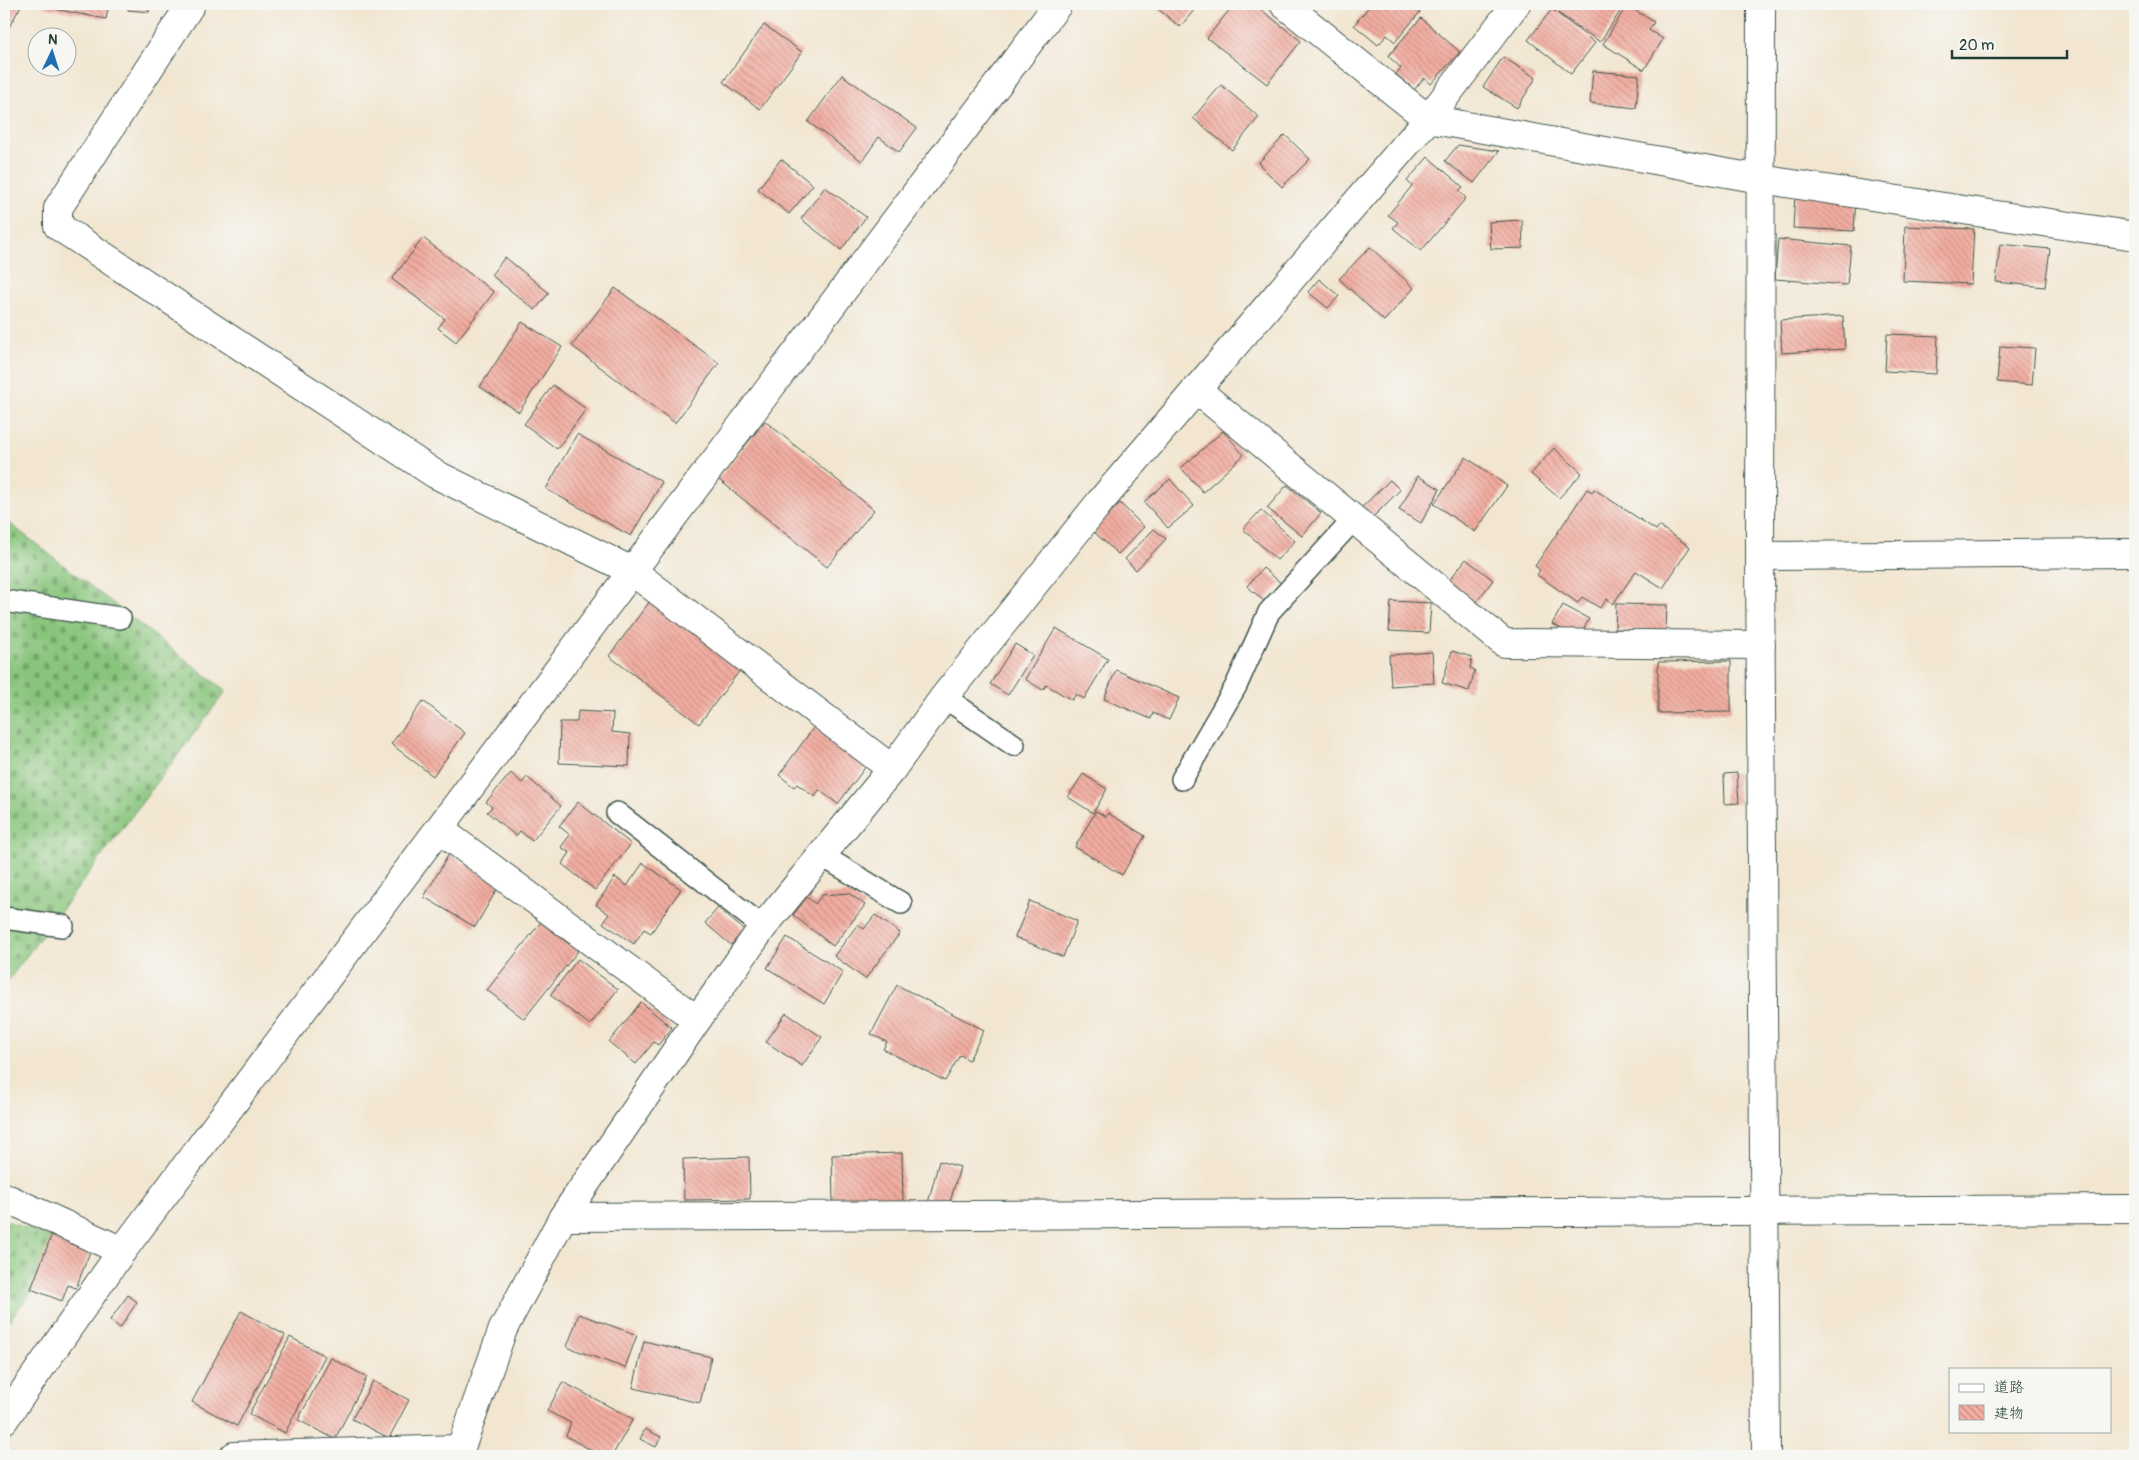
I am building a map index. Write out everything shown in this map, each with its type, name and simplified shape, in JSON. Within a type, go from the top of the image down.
[{"type":"street","points":[[191,4],[58,208],[58,226],[436,474],[632,571],[892,769]]},
{"type":"street","points":[[4,1420],[122,1251],[1058,4]]},
{"type":"street","points":[[1284,4],[1428,119],[1760,178],[2135,236]]},
{"type":"street","points":[[234,1456],[459,1453],[503,1329],[563,1218],[697,1020],[763,927],[892,769],[944,697],[1100,502],[1428,119],[1516,4]]},
{"type":"street","points":[[1762,4],[1760,556],[1766,1456]]},
{"type":"street","points":[[1196,388],[1504,643],[1761,645]]},
{"type":"street","points":[[1760,556],[2135,553]]},
{"type":"street","points":[[439,829],[697,1020]]},
{"type":"street","points":[[4,1197],[122,1251]]},
{"type":"street","points":[[563,1218],[2135,1209]]},
{"type":"lane","points":[[1182,779],[1236,686],[1269,612],[1354,520]]},
{"type":"lane","points":[[4,602],[120,618]]},
{"type":"lane","points":[[944,697],[1014,745]]},
{"type":"lane","points":[[616,813],[763,927]]},
{"type":"lane","points":[[822,855],[901,903]]},
{"type":"lane","points":[[4,918],[63,926]]},
{"type":"green space","points":[[4,519],[226,691],[4,986]]},
{"type":"green space","points":[[4,1220],[71,1244],[4,1326]]},
{"type":"building","points":[[4,4],[22,4],[4,36]]},
{"type":"building","points":[[44,4],[109,4],[106,19],[44,7]]},
{"type":"building","points":[[128,4],[150,4],[149,12],[128,10]]},
{"type":"building","points":[[1152,4],[1199,4],[1180,27]]},
{"type":"building","points":[[1234,4],[1254,4],[1301,41],[1267,84],[1207,38]]},
{"type":"building","points":[[1371,4],[1410,4],[1420,12],[1395,42],[1387,35],[1378,45],[1354,25]]},
{"type":"building","points":[[1556,4],[1625,4],[1600,42],[1552,9]]},
{"type":"building","points":[[1627,5],[1654,22],[1649,30],[1663,39],[1644,70],[1603,44]]},
{"type":"building","points":[[1552,9],[1595,43],[1571,74],[1528,40]]},
{"type":"building","points":[[1421,18],[1460,52],[1431,84],[1424,78],[1414,90],[1396,74],[1401,68],[1388,56]]},
{"type":"building","points":[[764,25],[802,52],[760,109],[723,82]]},
{"type":"building","points":[[1503,57],[1536,78],[1517,108],[1483,87]]},
{"type":"building","points":[[1593,71],[1639,75],[1636,108],[1590,103]]},
{"type":"building","points":[[842,75],[917,128],[899,152],[879,137],[862,161],[808,122]]},
{"type":"building","points":[[1221,85],[1259,117],[1232,150],[1193,118]]},
{"type":"building","points":[[1285,135],[1310,159],[1282,187],[1258,163]]},
{"type":"building","points":[[1458,145],[1499,151],[1474,183],[1445,161]]},
{"type":"building","points":[[1428,157],[1463,187],[1459,191],[1466,198],[1421,251],[1393,228],[1398,222],[1388,215],[1412,186],[1407,181]]},
{"type":"building","points":[[781,159],[813,185],[789,214],[758,189]]},
{"type":"building","points":[[825,187],[866,217],[841,250],[801,219]]},
{"type":"building","points":[[1795,194],[1856,198],[1854,231],[1793,228]]},
{"type":"building","points":[[1522,220],[1523,248],[1491,249],[1489,222]]},
{"type":"building","points":[[1905,226],[1974,229],[1971,284],[1903,281]]},
{"type":"building","points":[[423,238],[494,292],[456,342],[438,328],[445,319],[392,279]]},
{"type":"building","points":[[1778,239],[1851,246],[1847,285],[1775,279]]},
{"type":"building","points":[[2000,244],[2050,249],[2045,287],[1996,282]]},
{"type":"building","points":[[1370,247],[1414,288],[1384,321],[1339,279]]},
{"type":"building","points":[[505,257],[549,293],[535,310],[491,275]]},
{"type":"building","points":[[1319,279],[1339,296],[1328,308],[1308,292]]},
{"type":"building","points":[[615,288],[719,363],[675,423],[572,346]]},
{"type":"building","points":[[1843,316],[1845,349],[1782,353],[1780,320]]},
{"type":"building","points":[[522,322],[562,347],[519,412],[480,387]]},
{"type":"building","points":[[1887,334],[1938,336],[1936,374],[1885,371]]},
{"type":"building","points":[[2000,346],[2035,348],[2032,385],[1997,382]]},
{"type":"building","points":[[553,385],[586,409],[557,449],[524,424]]},
{"type":"building","points":[[765,421],[874,510],[827,567],[718,479]]},
{"type":"building","points":[[1223,431],[1244,455],[1203,492],[1181,468]]},
{"type":"building","points":[[577,434],[662,482],[631,536],[546,489]]},
{"type":"building","points":[[1554,448],[1582,473],[1559,498],[1531,474]]},
{"type":"building","points":[[1466,457],[1507,486],[1475,532],[1434,504]]},
{"type":"building","points":[[1418,476],[1440,489],[1421,523],[1399,510]]},
{"type":"building","points":[[1170,479],[1194,506],[1168,528],[1144,502]]},
{"type":"building","points":[[1390,480],[1400,490],[1370,520],[1359,510]]},
{"type":"building","points":[[1287,485],[1321,513],[1302,536],[1267,508]]},
{"type":"building","points":[[1587,489],[1592,492],[1594,489],[1656,530],[1659,526],[1690,547],[1663,588],[1636,571],[1613,604],[1607,599],[1600,608],[1582,597],[1578,603],[1537,575],[1540,570],[1535,566]]},
{"type":"building","points":[[1120,503],[1144,527],[1118,554],[1093,531]]},
{"type":"building","points":[[1261,510],[1295,541],[1277,560],[1243,529]]},
{"type":"building","points":[[1154,529],[1166,539],[1136,570],[1125,559]]},
{"type":"building","points":[[1466,559],[1493,580],[1475,604],[1447,583]]},
{"type":"building","points":[[1263,568],[1281,583],[1264,601],[1247,586]]},
{"type":"building","points":[[653,597],[744,665],[699,724],[609,656]]},
{"type":"building","points":[[1391,601],[1431,603],[1429,633],[1389,631]]},
{"type":"building","points":[[1616,604],[1667,605],[1666,631],[1615,629]]},
{"type":"building","points":[[1563,605],[1589,619],[1579,638],[1552,624]]},
{"type":"building","points":[[1056,628],[1108,659],[1084,699],[1076,694],[1072,700],[1046,685],[1043,690],[1025,679]]},
{"type":"building","points":[[1015,644],[1033,655],[1008,695],[990,684]]},
{"type":"building","points":[[1452,651],[1472,657],[1470,668],[1475,670],[1469,691],[1442,683]]},
{"type":"building","points":[[1432,652],[1434,683],[1391,686],[1389,655]]},
{"type":"building","points":[[1731,661],[1731,712],[1658,713],[1658,662]]},
{"type":"building","points":[[1116,670],[1179,698],[1169,720],[1153,713],[1151,719],[1104,699]]},
{"type":"building","points":[[423,701],[465,733],[433,776],[391,744]]},
{"type":"building","points":[[578,711],[613,713],[612,732],[630,734],[629,766],[559,763],[560,722],[577,722]]},
{"type":"building","points":[[814,727],[866,766],[838,804],[819,790],[815,797],[797,784],[794,787],[779,775]]},
{"type":"building","points":[[511,773],[522,783],[527,777],[561,806],[532,841],[520,831],[516,836],[487,812],[492,807],[486,802]]},
{"type":"building","points":[[1737,773],[1739,803],[1725,804],[1724,774]]},
{"type":"building","points":[[1083,774],[1107,789],[1093,813],[1068,797]]},
{"type":"building","points":[[578,802],[631,844],[595,890],[562,864],[570,853],[561,847],[570,835],[559,826]]},
{"type":"building","points":[[1096,811],[1106,817],[1108,813],[1145,836],[1122,875],[1075,847]]},
{"type":"building","points":[[449,854],[500,884],[475,927],[424,897]]},
{"type":"building","points":[[643,863],[681,889],[651,933],[644,929],[634,944],[603,923],[609,914],[596,905],[615,877],[627,886]]},
{"type":"building","points":[[849,893],[865,905],[833,946],[793,915],[807,897],[815,904],[822,895]]},
{"type":"building","points":[[1030,901],[1077,921],[1063,957],[1015,937]]},
{"type":"building","points":[[718,908],[744,930],[731,945],[705,923]]},
{"type":"building","points":[[875,915],[900,933],[865,979],[834,956],[858,924],[864,929]]},
{"type":"building","points":[[541,922],[578,951],[524,1019],[487,990]]},
{"type":"building","points":[[787,937],[843,972],[824,1004],[767,968]]},
{"type":"building","points":[[578,959],[618,989],[590,1025],[550,995]]},
{"type":"building","points":[[897,985],[984,1030],[969,1060],[960,1055],[945,1081],[883,1049],[887,1042],[871,1034]]},
{"type":"building","points":[[641,1002],[672,1028],[658,1045],[654,1042],[636,1064],[609,1042]]},
{"type":"building","points":[[786,1013],[822,1037],[802,1066],[766,1042]]},
{"type":"building","points":[[902,1153],[903,1203],[833,1204],[832,1155]]},
{"type":"building","points":[[749,1157],[750,1199],[684,1200],[683,1159]]},
{"type":"building","points":[[939,1161],[960,1167],[948,1209],[928,1203]]},
{"type":"building","points":[[52,1234],[91,1249],[76,1288],[68,1285],[62,1301],[31,1289]]},
{"type":"building","points":[[128,1295],[137,1302],[120,1328],[110,1320]]},
{"type":"building","points":[[241,1311],[285,1335],[237,1426],[192,1402]]},
{"type":"building","points":[[579,1314],[637,1335],[625,1368],[567,1347]]},
{"type":"building","points":[[290,1337],[325,1356],[285,1433],[249,1414]]},
{"type":"building","points":[[644,1341],[711,1357],[700,1403],[633,1388]]},
{"type":"building","points":[[331,1358],[367,1377],[335,1439],[298,1420]]},
{"type":"building","points":[[373,1381],[409,1400],[389,1438],[352,1419]]},
{"type":"building","points":[[563,1382],[633,1419],[612,1456],[599,1451],[598,1454],[566,1436],[571,1423],[547,1411]]},
{"type":"building","points":[[645,1429],[661,1437],[656,1447],[640,1439]]}]
